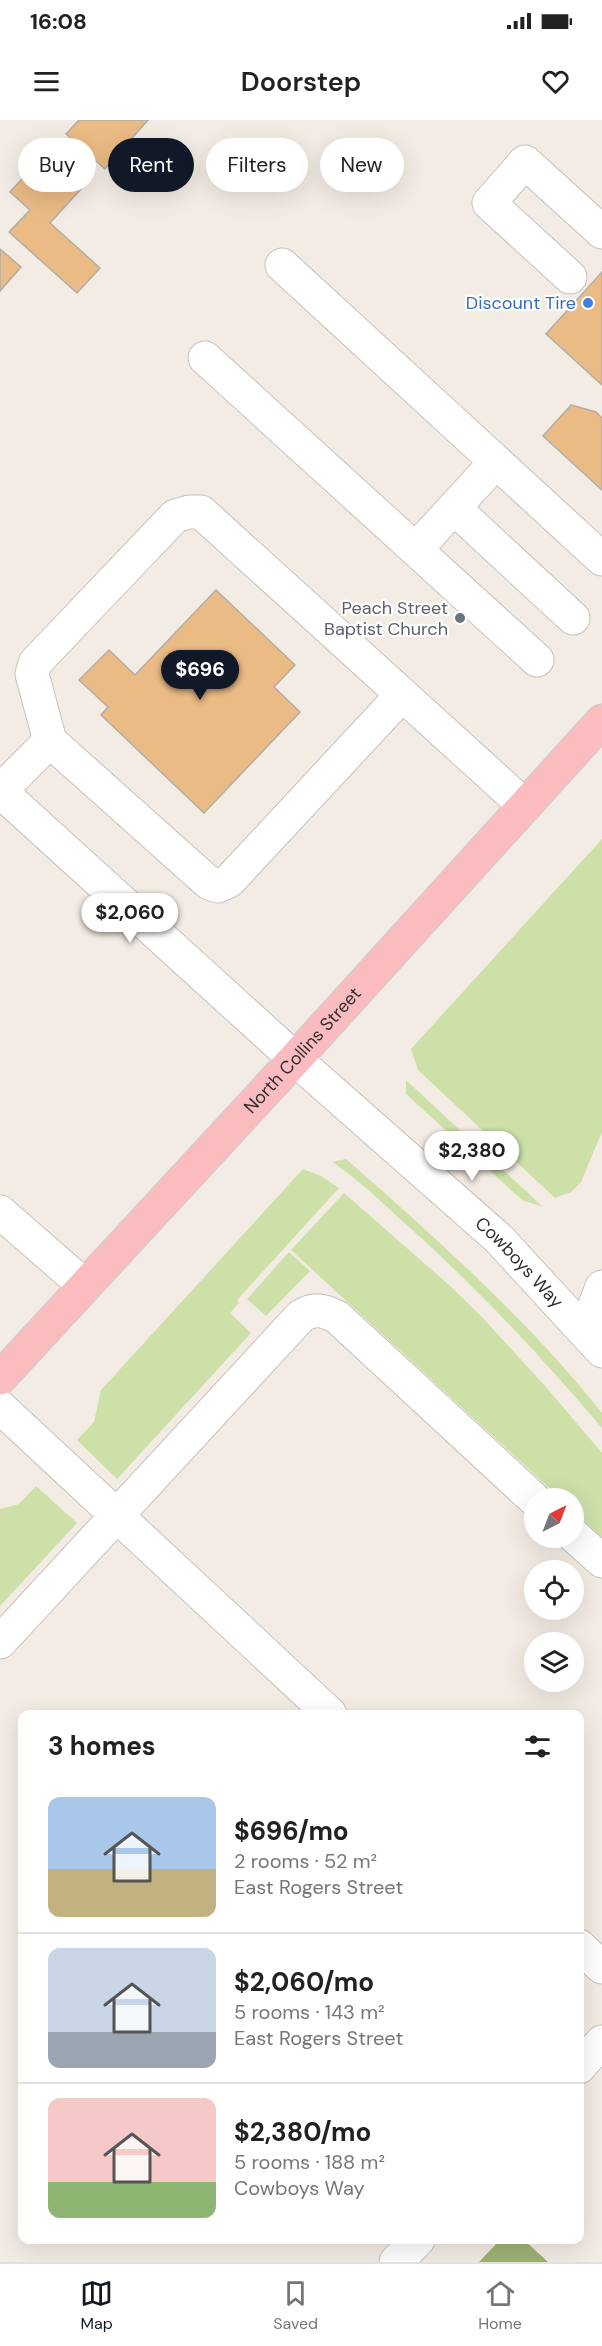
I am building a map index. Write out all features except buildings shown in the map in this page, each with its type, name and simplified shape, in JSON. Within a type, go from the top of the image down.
[{"type":"main road","name":"North Collins Street","points":[[0,1378],[525,806],[599,729]]},
{"type":"street","points":[[570,277],[489,203],[525,162],[602,232]]},
{"type":"street","points":[[282,265],[602,559]]},
{"type":"street","points":[[206,358],[537,660]]},
{"type":"street","points":[[416,549],[496,462]]},
{"type":"street","points":[[454,508],[573,618]]},
{"type":"street","points":[[402,695],[229,881],[218,885],[209,883],[50,741],[32,674],[35,663],[175,516],[189,512],[201,512],[525,806]]},
{"type":"street","points":[[0,791],[50,741]]},
{"type":"street","name":"Cowboys Way","points":[[0,791],[295,1059],[499,1239],[593,1341]]},
{"type":"street","points":[[0,1212],[85,1286]]},
{"type":"street","points":[[593,1341],[602,1287]]},
{"type":"street","points":[[0,1642],[301,1316],[322,1310],[337,1317],[524,1490]]},
{"type":"street","points":[[0,1407],[326,1710]]},
{"type":"street","points":[[584,1545],[602,1561]]},
{"type":"street","points":[[584,1951],[602,1967]]},
{"type":"street","points":[[584,2062],[602,2042]]},
{"type":"street","points":[[396,2262],[414,2244]]},
{"type":"green space","points":[[602,839],[602,1132],[581,1182],[571,1192],[555,1198],[418,1070],[411,1049]]},
{"type":"green space","points":[[406,1080],[543,1207],[522,1200],[406,1094]]},
{"type":"green space","points":[[346,1159],[447,1249],[512,1312],[602,1413],[602,1428],[533,1350],[460,1275],[372,1193],[332,1162]]},
{"type":"green space","points":[[303,1169],[321,1176],[339,1188],[237,1300],[239,1303],[230,1313],[251,1333],[117,1479],[77,1440],[94,1422],[101,1390]]},
{"type":"green space","points":[[344,1193],[449,1285],[481,1316],[546,1387],[602,1453],[602,1538],[584,1521],[584,1488],[549,1488],[291,1250]]},
{"type":"green space","points":[[289,1252],[310,1271],[266,1316],[247,1299]]},
{"type":"green space","points":[[36,1486],[77,1523],[0,1606],[0,1509],[19,1504]]},
{"type":"green space","points":[[496,2244],[528,2244],[548,2262],[479,2262]]},
{"type":"place","name":"Discount Tire","points":[[588,303]]},
{"type":"place","name":"Peach Street Baptist Church","points":[[460,618]]}]
